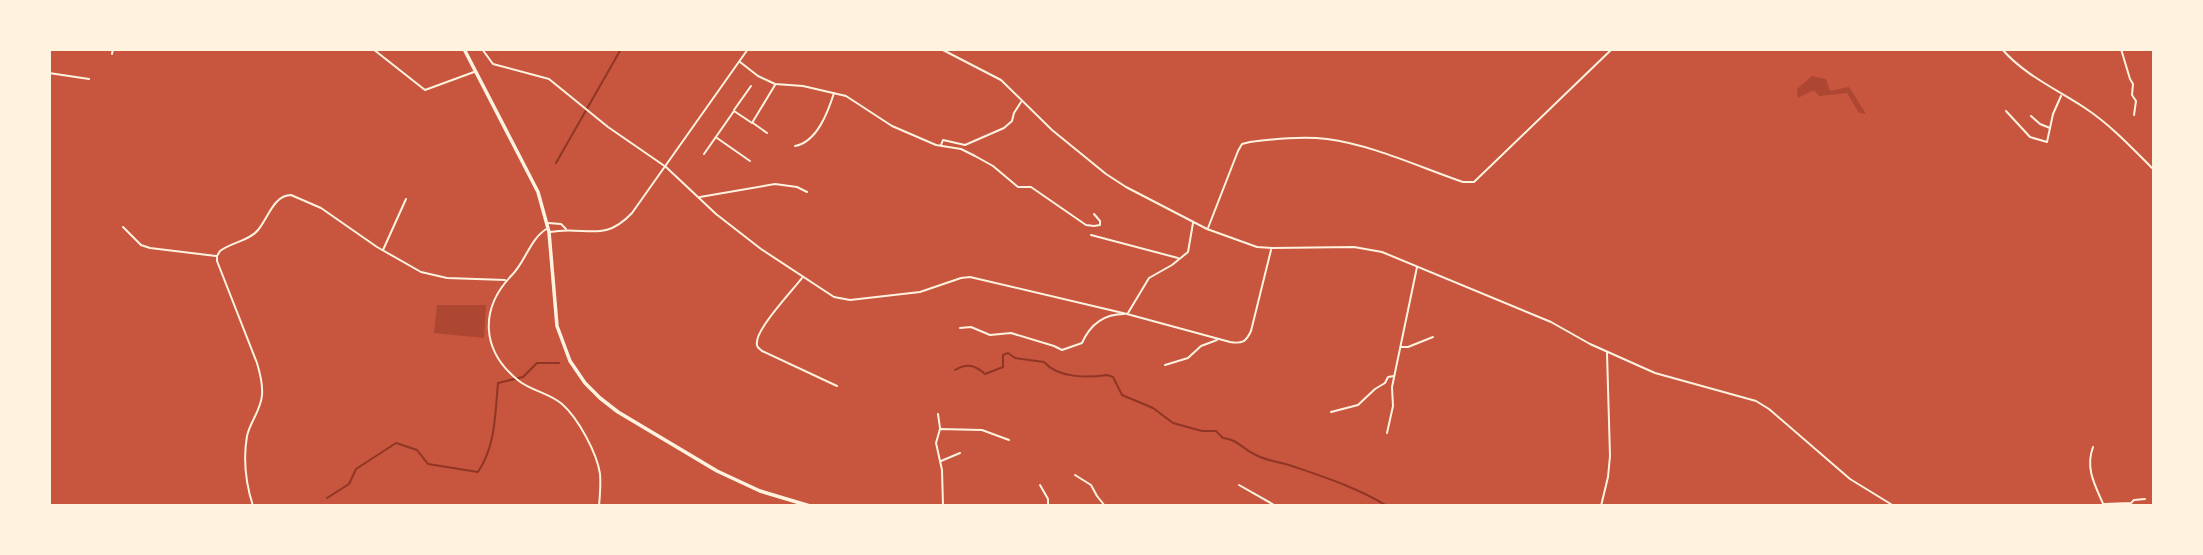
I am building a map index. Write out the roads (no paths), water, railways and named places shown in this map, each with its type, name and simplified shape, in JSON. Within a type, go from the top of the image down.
[{"type":"highway","points":[[464,49],[530,174],[541,201],[549,228],[557,326],[570,361],[592,390],[618,412],[717,471],[760,491],[810,506]]},
{"type":"street","points":[[112,54],[113,49]]},
{"type":"street","points":[[373,49],[425,90],[476,71]]},
{"type":"street","points":[[482,49],[493,64],[549,79],[584,108],[666,167],[716,214],[834,297],[850,300],[926,291],[970,277],[1237,343],[1246,340],[1251,331],[1272,248]]},
{"type":"street","points":[[549,228],[598,232],[621,225],[666,167],[748,49]]},
{"type":"street","points":[[941,49],[994,75],[1105,174],[1207,229],[1246,244],[1272,248],[1371,249],[1551,322],[1607,352],[1655,373],[1756,401],[1769,409],[1850,479],[1894,506]]},
{"type":"street","points":[[1207,229],[1238,151],[1242,144],[1250,142],[1309,138],[1339,141],[1376,151],[1463,182],[1474,182],[1612,49]]},
{"type":"street","points":[[2001,49],[2032,75],[2085,108],[2123,137],[2154,170]]},
{"type":"street","points":[[2121,49],[2133,84],[2132,96],[2136,101],[2134,115]]},
{"type":"street","points":[[740,62],[775,84],[803,86],[846,96],[892,126],[941,145],[961,149],[993,166],[1018,187],[1027,186],[1038,191],[1086,225],[1100,225],[1094,214]]},
{"type":"street","points":[[49,73],[89,79]]},
{"type":"street","points":[[752,123],[775,84]]},
{"type":"street","points":[[704,154],[751,86]]},
{"type":"street","points":[[795,146],[807,141],[824,120],[834,92]]},
{"type":"street","points":[[2006,111],[2024,132],[2035,140],[2047,142],[2053,114],[2061,95]]},
{"type":"street","points":[[941,145],[943,140],[965,145],[1003,128],[1012,121],[1022,101]]},
{"type":"street","points":[[734,111],[767,133]]},
{"type":"street","points":[[2031,116],[2050,128]]},
{"type":"street","points":[[716,137],[750,161]]},
{"type":"street","points":[[699,198],[768,184],[787,184],[807,192]]},
{"type":"street","points":[[217,256],[223,248],[257,232],[276,203],[288,194],[321,208],[382,251],[417,270],[435,276],[505,280]]},
{"type":"street","points":[[382,251],[406,200]]},
{"type":"street","points":[[1127,314],[1149,278],[1188,252],[1194,222]]},
{"type":"street","points":[[567,230],[561,224],[539,235],[496,294],[488,324],[493,347],[504,366],[519,380],[563,405],[577,423],[598,466],[601,480],[599,506]]},
{"type":"street","points":[[123,227],[141,244],[150,248],[217,256]]},
{"type":"street","points":[[1091,234],[1180,258]]},
{"type":"street","points":[[217,256],[261,380],[260,404],[248,432],[245,450],[246,474],[253,506]]},
{"type":"street","points":[[1387,433],[1395,376],[1418,266]]},
{"type":"street","points":[[802,277],[773,314],[757,340],[757,345],[762,351],[837,386]]},
{"type":"street","points":[[960,328],[971,327],[990,335],[1011,333],[1062,350],[1082,343],[1088,328],[1099,320],[1127,314]]},
{"type":"street","points":[[1401,347],[1433,337]]},
{"type":"street","points":[[1165,365],[1188,358],[1201,346],[1219,338]]},
{"type":"street","points":[[1601,506],[1609,465],[1607,352]]},
{"type":"street","points":[[1331,412],[1358,405],[1385,383],[1388,377],[1395,376]]},
{"type":"street","points":[[938,414],[940,429],[936,443],[943,506]]},
{"type":"street","points":[[940,429],[982,430],[1009,440]]},
{"type":"street","points":[[2093,447],[2089,460],[2092,483],[2103,505],[2145,499]]},
{"type":"street","points":[[940,461],[960,453]]},
{"type":"street","points":[[1075,475],[1091,485],[1105,506]]},
{"type":"street","points":[[1040,485],[1048,499],[1048,506]]},
{"type":"street","points":[[1239,485],[1276,506]]},
{"type":"waterway","points":[[556,163],[621,49]]},
{"type":"waterway","points":[[955,370],[971,366],[985,374],[1003,367],[1003,355],[1008,353],[1015,358],[1044,362],[1065,374],[1107,375],[1113,377],[1122,395],[1153,408],[1173,423],[1202,431],[1216,431],[1223,438],[1232,440],[1260,457],[1341,483],[1387,506]]},
{"type":"waterway","points":[[327,498],[349,484],[356,469],[396,443],[417,450],[428,464],[478,472],[491,440],[498,383],[523,377],[537,363],[559,363]]}]
